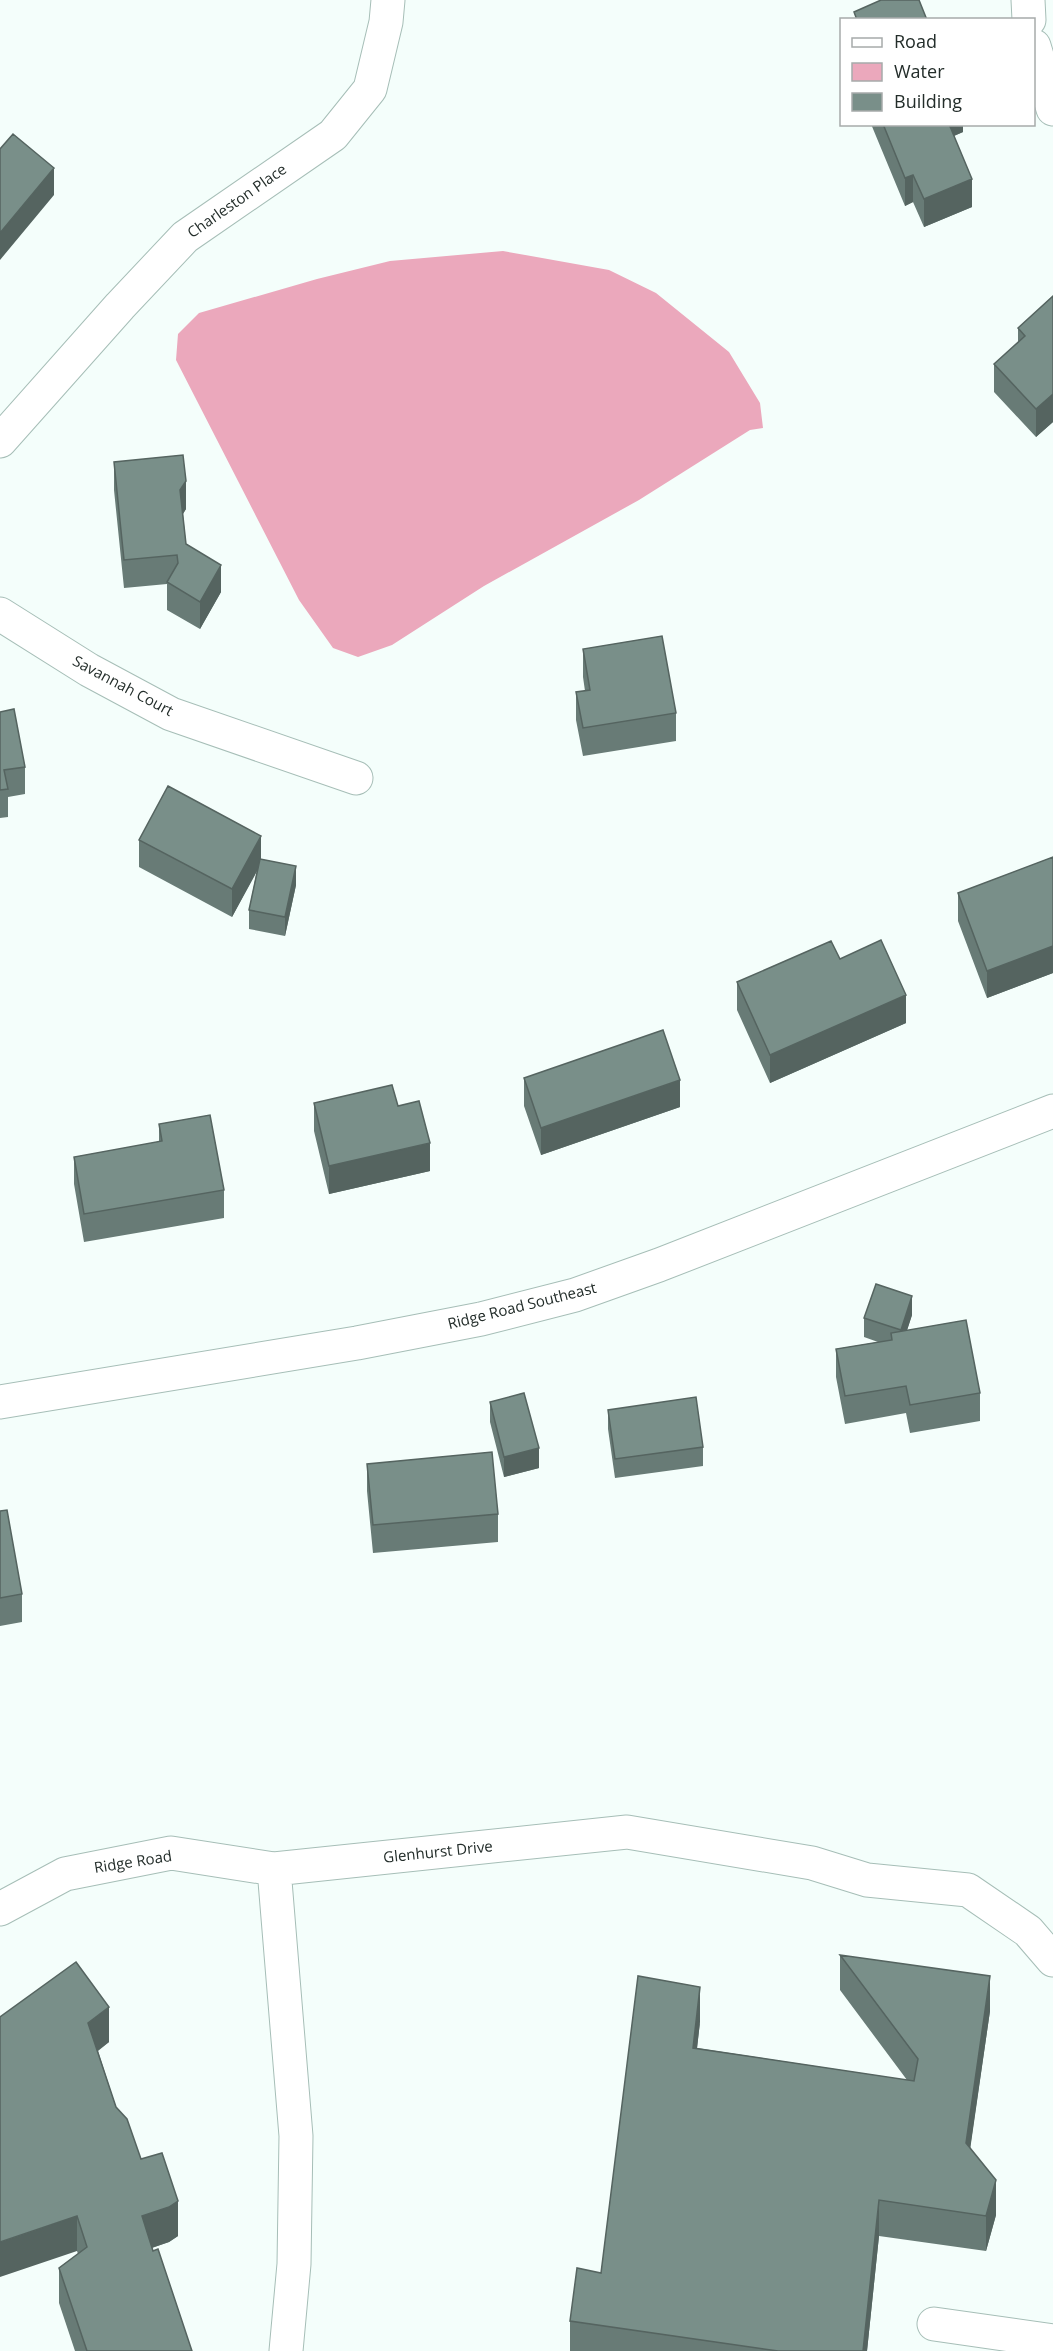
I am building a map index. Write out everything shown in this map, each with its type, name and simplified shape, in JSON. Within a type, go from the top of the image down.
[{"type":"street","name":"Charleston Place","points":[[0,441],[185,237],[333,135],[370,89],[386,22],[388,0]]},
{"type":"street","points":[[1028,0],[1029,18]]},
{"type":"street","points":[[1035,49],[1053,109]]},
{"type":"street","name":"Savannah Court","points":[[0,614],[89,670],[171,714],[356,778]]},
{"type":"street","name":"Ridge Road Southeast","points":[[0,1402],[357,1343],[481,1319],[574,1295],[659,1265],[1053,1111]]},
{"type":"street","name":"Glenhurst Drive","points":[[274,1869],[627,1832],[812,1863],[867,1880],[968,1890],[1028,1931],[1053,1960]]},
{"type":"street","name":"Ridge Road","points":[[0,1909],[65,1874],[171,1853],[274,1869]]},
{"type":"street","points":[[274,1869],[296,2136],[294,2264],[286,2351]]},
{"type":"street","points":[[934,2324],[1053,2342]]},
{"type":"water","points":[[503,251],[609,270],[656,293],[729,352],[760,403],[763,428],[750,430],[639,500],[484,586],[392,645],[358,657],[333,648],[299,600],[176,360],[178,334],[199,313],[317,279],[390,261]]},
{"type":"building","points":[[881,0],[919,0],[926,18],[856,18],[854,12]]},
{"type":"building","points":[[884,126],[950,126],[972,179],[924,199],[913,175],[905,178]]},
{"type":"building","points":[[13,134],[54,168],[0,233],[0,149]]},
{"type":"building","points":[[1053,296],[1053,394],[1036,409],[994,364],[1025,336],[1018,328]]},
{"type":"building","points":[[183,455],[186,481],[180,490],[186,544],[221,565],[200,602],[167,582],[178,563],[177,555],[124,560],[114,462]]},
{"type":"building","points":[[662,636],[676,713],[583,728],[576,692],[590,690],[583,649]]},
{"type":"building","points":[[14,709],[25,767],[4,770],[8,789],[0,790],[0,712]]},
{"type":"building","points":[[168,786],[261,836],[232,889],[139,840]]},
{"type":"building","points":[[1053,857],[1053,946],[987,971],[958,893]]},
{"type":"building","points":[[260,859],[296,866],[285,917],[249,910]]},
{"type":"building","points":[[881,940],[906,995],[770,1055],[737,982],[831,941],[840,959]]},
{"type":"building","points":[[663,1030],[680,1080],[541,1128],[524,1078]]},
{"type":"building","points":[[392,1085],[398,1106],[419,1101],[430,1143],[329,1166],[314,1103]]},
{"type":"building","points":[[210,1115],[224,1190],[84,1214],[74,1157],[162,1141],[159,1124]]},
{"type":"building","points":[[876,1284],[912,1296],[901,1330],[864,1318]]},
{"type":"building","points":[[966,1320],[980,1393],[910,1405],[906,1386],[845,1396],[836,1349],[892,1340],[891,1333]]},
{"type":"building","points":[[524,1393],[539,1448],[504,1457],[490,1402]]},
{"type":"building","points":[[696,1397],[703,1447],[615,1459],[608,1410]]},
{"type":"building","points":[[492,1452],[498,1514],[373,1525],[367,1464]]},
{"type":"building","points":[[7,1510],[22,1594],[0,1598],[0,1511]]},
{"type":"building","points":[[840,1955],[990,1976],[966,2143],[996,2180],[986,2216],[879,2200],[863,2351],[778,2351],[570,2321],[577,2268],[601,2273],[638,1976],[700,1987],[693,2048],[914,2081],[918,2059]]},
{"type":"building","points":[[76,1962],[109,2007],[88,2023],[116,2107],[127,2119],[141,2159],[162,2153],[178,2201],[169,2207],[142,2216],[153,2251],[158,2249],[192,2351],[87,2351],[59,2268],[87,2247],[77,2216],[0,2242],[0,2017]]}]
